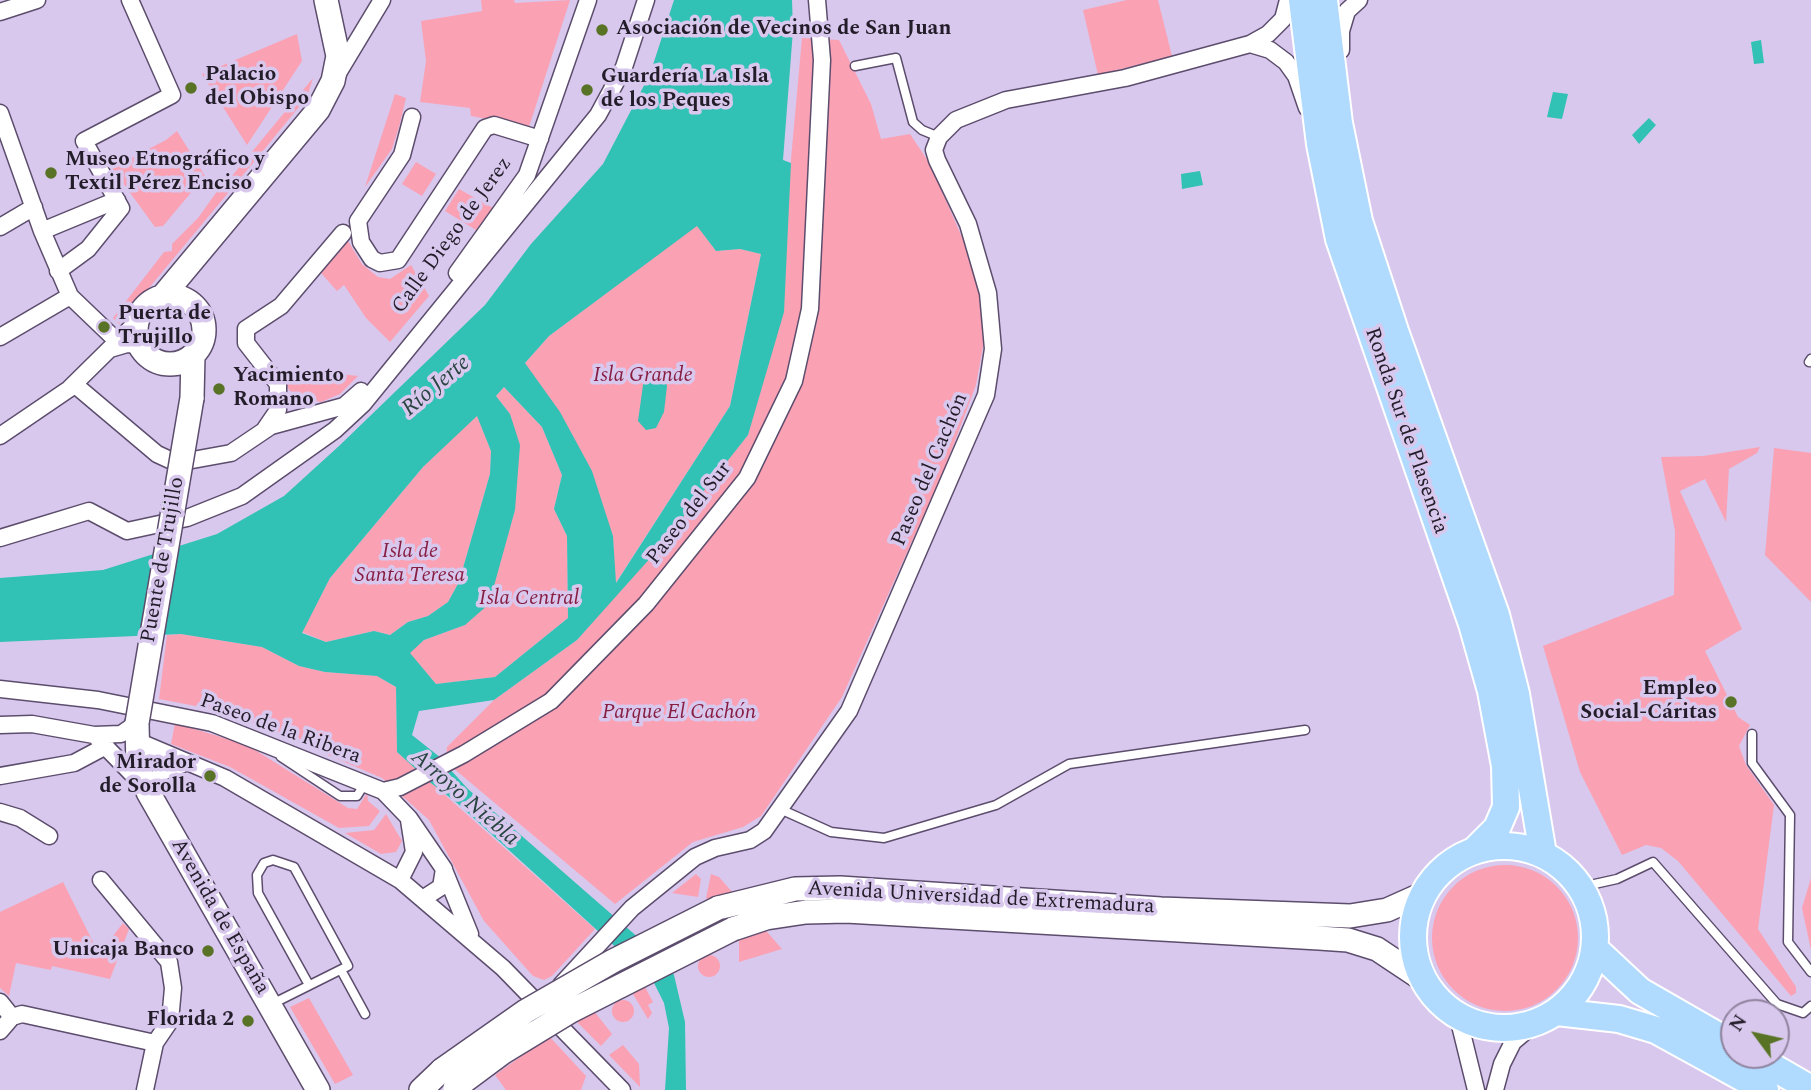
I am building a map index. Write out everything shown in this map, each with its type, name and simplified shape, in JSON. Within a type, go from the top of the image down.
[{"type":"main road","points":[[162,296],[188,301],[196,308],[204,328],[193,355],[170,364],[121,345],[146,305],[162,296],[318,110],[333,81],[338,56],[326,0]]},
{"type":"main road","name":"Ronda Sur de Plasencia","points":[[1302,0],[1320,144],[1339,239],[1472,624],[1491,691],[1505,766],[1506,807],[1497,828],[1475,850],[1452,862],[1433,880],[1425,893],[1413,928],[1414,954],[1422,979],[1438,1000],[1458,1017],[1482,1027],[1508,1029],[1546,1018],[1619,1019],[1656,1030],[1765,1090]]},
{"type":"main road","name":"Ronda Sur de Plasencia","points":[[1324,0],[1339,123],[1363,233],[1496,615],[1516,694],[1543,854]]},
{"type":"main road","points":[[188,301],[193,275],[220,228]]},
{"type":"main road","name":"Puente de Trujillo","points":[[136,731],[192,398],[193,355]]},
{"type":"main road","points":[[170,364],[192,398]]},
{"type":"main road","name":"Avenida de España","points":[[136,731],[138,767],[150,795],[318,1090]]},
{"type":"main road","name":"Ronda Sur de Plasencia","points":[[1475,850],[1498,846],[1521,847],[1543,854],[1564,868],[1581,887],[1593,917],[1595,949],[1582,984],[1546,1018]]},
{"type":"main road","name":"Avenida Universidad de Extremadura","points":[[450,1083],[526,1011],[613,961],[718,908],[794,889],[840,888],[1161,909],[1350,916],[1387,910],[1425,893]]},
{"type":"main road","name":"Avenida Universidad de Extremadura","points":[[421,1090],[450,1083],[571,1011],[733,929],[766,918],[806,912],[846,911],[1348,940],[1377,948],[1422,979]]},
{"type":"main road","points":[[1595,949],[1640,991],[1720,1037]]},
{"type":"main road","points":[[1776,1069],[1811,1089]]},
{"type":"street","points":[[0,12],[37,0]]},
{"type":"street","points":[[119,204],[84,141],[172,95],[130,0]]},
{"type":"street","points":[[333,81],[382,0]]},
{"type":"street","name":"Calle Diego de Jerez","points":[[265,430],[282,421],[344,407],[355,398],[455,276],[527,175],[588,0]]},
{"type":"street","points":[[0,538],[89,511],[127,531],[187,518],[242,496],[335,430],[363,404],[598,114],[624,67],[646,0]]},
{"type":"street","name":"Paseo del Sur","points":[[383,791],[411,781],[457,758],[551,701],[646,604],[747,478],[794,381],[811,305],[822,60],[817,0]]},
{"type":"street","points":[[939,137],[957,120],[1006,100],[1125,78],[1250,44],[1268,34],[1283,19],[1288,0]]},
{"type":"street","points":[[1339,123],[1341,31],[1347,11],[1359,0]]},
{"type":"street","points":[[1250,44],[1270,50],[1286,62],[1296,76],[1320,144]]},
{"type":"street","points":[[0,113],[42,231],[70,296],[121,345],[74,384],[0,436]]},
{"type":"street","points":[[412,117],[402,155],[358,221],[361,242],[372,259],[380,263],[398,260],[485,128],[494,125],[540,139]]},
{"type":"street","name":"Paseo del Cachón","points":[[541,1004],[632,908],[695,857],[715,848],[750,840],[764,831],[849,711],[986,395],[993,349],[988,293],[968,224],[937,160],[934,150],[939,137]]},
{"type":"street","points":[[42,231],[119,204]]},
{"type":"street","points":[[58,271],[88,249],[119,204]]},
{"type":"street","points":[[0,227],[34,207]]},
{"type":"street","points":[[74,384],[123,428],[170,460],[200,459],[231,453],[265,430],[278,410],[278,384],[246,343],[246,330],[281,306],[343,233]]},
{"type":"street","points":[[2,331],[70,296]]},
{"type":"street","points":[[278,410],[290,407],[312,415]]},
{"type":"street","name":"Paseo de la Ribera","points":[[0,689],[111,702],[212,723],[383,791],[409,818],[444,869],[473,939]]},
{"type":"street","points":[[0,725],[32,724],[100,741],[150,795]]},
{"type":"street","points":[[0,776],[74,763],[100,741],[136,731],[185,763],[225,778],[400,880],[473,939],[541,1004],[604,1083],[622,1090]]},
{"type":"street","points":[[150,795],[153,783],[162,772],[185,763]]},
{"type":"street","points":[[0,811],[20,818],[49,836]]},
{"type":"street","points":[[400,880],[414,852],[409,818]]},
{"type":"street","points":[[424,898],[441,887],[444,869]]},
{"type":"street","points":[[101,880],[169,962],[173,988],[170,1021],[155,1043],[145,1090]]},
{"type":"street","points":[[0,1002],[12,1017]]},
{"type":"street","points":[[0,1031],[12,1017],[22,1014],[155,1043]]},
{"type":"street","points":[[1458,1017],[1476,1090]]},
{"type":"street","points":[[1495,1090],[1502,1064],[1513,1042],[1546,1018]]},
{"type":"lane","points":[[855,66],[895,58],[913,122],[922,130],[939,137]]},
{"type":"lane","points":[[780,809],[831,832],[884,838],[996,805],[1069,764],[1305,730]]},
{"type":"lane","points":[[1752,734],[1752,762],[1790,815],[1788,942],[1811,972]]},
{"type":"lane","points":[[270,1006],[348,966],[294,867],[273,860],[264,863],[257,875],[258,893],[309,985]]},
{"type":"lane","points":[[1581,887],[1617,879],[1653,862],[1777,1004],[1802,1013],[1811,1006]]},
{"type":"lane","points":[[341,970],[365,1014]]},
{"type":"green space","points":[[481,0],[514,0],[515,3],[570,0],[529,127],[471,116],[470,108],[420,102],[426,61],[421,21],[482,11]]},
{"type":"green space","points":[[1127,0],[1158,0],[1172,56],[1098,75],[1083,10]]},
{"type":"green space","points":[[297,34],[302,61],[247,145],[202,74]]},
{"type":"green space","name":"Parque El Cachón","points":[[802,38],[839,40],[871,104],[881,139],[910,134],[930,164],[968,251],[982,300],[984,341],[976,385],[944,470],[842,697],[761,816],[743,827],[693,842],[615,904],[446,762],[447,747],[494,700],[577,640],[748,435],[788,192]]},
{"type":"green space","points":[[313,78],[307,97],[119,324],[113,318],[164,252],[172,251],[172,244],[198,218],[218,190],[226,188],[227,182]]},
{"type":"green space","points":[[395,94],[406,98],[392,149],[365,187]]},
{"type":"green space","points":[[177,131],[205,176],[163,226],[155,227],[112,168],[166,140]]},
{"type":"green space","points":[[416,162],[436,174],[422,196],[402,184]]},
{"type":"green space","points":[[459,189],[493,208],[476,230],[445,211]]},
{"type":"green space","name":"Isla Grande","points":[[697,225],[716,251],[740,249],[761,254],[730,406],[615,584],[613,536],[525,363],[549,336]]},
{"type":"green space","points":[[348,241],[362,264],[378,277],[390,279],[411,265],[429,296],[390,342],[366,318],[344,285],[337,291],[321,273]]},
{"type":"green space","points":[[314,371],[358,376],[340,394],[321,402],[300,397],[289,390],[285,381]]},
{"type":"green space","name":"Isla Central","points":[[504,387],[542,427],[562,475],[554,509],[567,536],[568,618],[495,677],[436,684],[409,653],[424,640],[465,625],[502,552],[515,510],[510,414],[496,396]]},
{"type":"green space","name":"Isla de Santa Teresa","points":[[477,415],[491,451],[490,474],[459,582],[448,602],[428,616],[408,622],[390,635],[374,631],[326,642],[302,632],[330,578],[423,467]]},
{"type":"green space","points":[[1760,447],[1757,453],[1729,469],[1726,522],[1705,479],[1680,491],[1742,629],[1705,651],[1738,717],[1750,725],[1739,746],[1746,765],[1774,805],[1758,929],[1796,987],[1796,993],[1791,996],[1678,861],[1661,848],[1646,845],[1622,855],[1580,772],[1543,646],[1674,595],[1675,531],[1661,457],[1703,456]]},
{"type":"green space","points":[[1774,448],[1811,453],[1811,602],[1765,555]]},
{"type":"green space","points":[[181,634],[262,647],[299,666],[325,672],[377,676],[396,687],[397,752],[595,929],[552,976],[544,980],[533,976],[484,921],[429,820],[382,778],[227,712],[159,699],[167,635]]},
{"type":"green space","points":[[175,723],[247,745],[348,808],[357,809],[367,793],[368,801],[380,811],[369,826],[339,828],[230,767],[171,744]]},
{"type":"green space","points":[[386,814],[402,841],[396,852],[381,854],[345,833],[374,830]]},
{"type":"green space","points":[[1505,865],[1533,870],[1557,886],[1573,910],[1578,938],[1573,966],[1557,990],[1533,1006],[1505,1011],[1477,1006],[1453,990],[1437,966],[1432,938],[1437,910],[1453,886],[1477,870]]},
{"type":"green space","points":[[696,874],[701,879],[698,897],[672,893]]},
{"type":"green space","points":[[711,874],[719,877],[782,949],[739,962],[739,937],[732,922],[725,912],[706,898]]},
{"type":"green space","points":[[1811,878],[1811,950],[1802,908]]},
{"type":"green space","points":[[63,882],[99,954],[123,923],[129,929],[110,979],[52,966],[51,970],[16,963],[9,996],[0,988],[0,912]]},
{"type":"green space","points":[[709,955],[717,958],[720,966],[717,974],[709,977],[701,974],[698,966],[701,958]]},
{"type":"green space","points":[[627,984],[634,984],[640,990],[645,987],[653,1002],[648,1005],[652,1013],[648,1019]]},
{"type":"green space","points":[[309,998],[353,1075],[335,1084],[290,1007]]},
{"type":"green space","points":[[623,1000],[631,1003],[634,1011],[631,1019],[623,1022],[615,1019],[612,1011],[615,1003]]},
{"type":"green space","points":[[594,1011],[612,1034],[601,1046],[570,1015]]},
{"type":"green space","points":[[549,1036],[586,1076],[581,1090],[506,1090],[495,1075]]},
{"type":"green space","points":[[623,1045],[639,1064],[640,1087],[609,1055]]},
{"type":"water","name":"Río Jerte","points":[[674,0],[792,0],[793,30],[783,160],[791,163],[784,312],[748,435],[653,555],[577,640],[494,700],[419,711],[412,735],[441,758],[418,771],[397,752],[396,687],[377,676],[325,672],[299,666],[262,647],[181,634],[0,642],[0,578],[103,570],[217,534],[284,496],[485,305],[531,244],[603,164],[650,74]],"holes":[[[697,226],[716,251],[740,249],[761,254],[730,406],[616,583],[613,536],[592,471],[560,412],[525,363],[549,336]],[[504,387],[542,427],[562,475],[554,509],[567,536],[568,618],[495,677],[436,684],[410,653],[424,640],[465,625],[489,604],[515,510],[520,445],[510,414],[496,396]],[[477,416],[491,451],[490,474],[459,582],[448,602],[428,616],[408,622],[390,635],[374,631],[326,642],[302,633],[330,578],[423,467]]]},
{"type":"water","points":[[1761,40],[1764,63],[1754,64],[1751,42]]},
{"type":"water","points":[[1553,92],[1568,94],[1562,119],[1547,117]]},
{"type":"water","points":[[1649,118],[1656,125],[1639,144],[1632,135]]},
{"type":"water","points":[[1200,171],[1203,185],[1182,189],[1181,174]]},
{"type":"water","points":[[653,370],[661,371],[667,386],[664,412],[656,428],[646,430],[638,421],[644,378]]},
{"type":"water","name":"Arroyo Niebla","points":[[448,767],[468,789],[664,960],[674,975],[685,1022],[686,1090],[665,1090],[669,1028],[664,1003],[653,981],[457,803],[427,780]]},
{"type":"place","name":"Asociación de Vecinos de San Juan","points":[[602,30]]},
{"type":"place","name":"Palacio del Obispo","points":[[191,88]]},
{"type":"place","name":"Guardería La Isla de los Peques","points":[[587,90]]},
{"type":"place","name":"Museo Etnográfico y Textil Pérez Enciso","points":[[51,173]]},
{"type":"place","name":"Puerta de Trujillo","points":[[104,327]]},
{"type":"place","name":"Yacimiento Romano","points":[[219,389]]},
{"type":"place","name":"Empleo Social-Cáritas","points":[[1731,702]]},
{"type":"place","name":"Mirador de Sorolla","points":[[210,776]]},
{"type":"place","name":"Unicaja Banco","points":[[208,951]]},
{"type":"place","name":"Florida 2","points":[[248,1021]]}]
